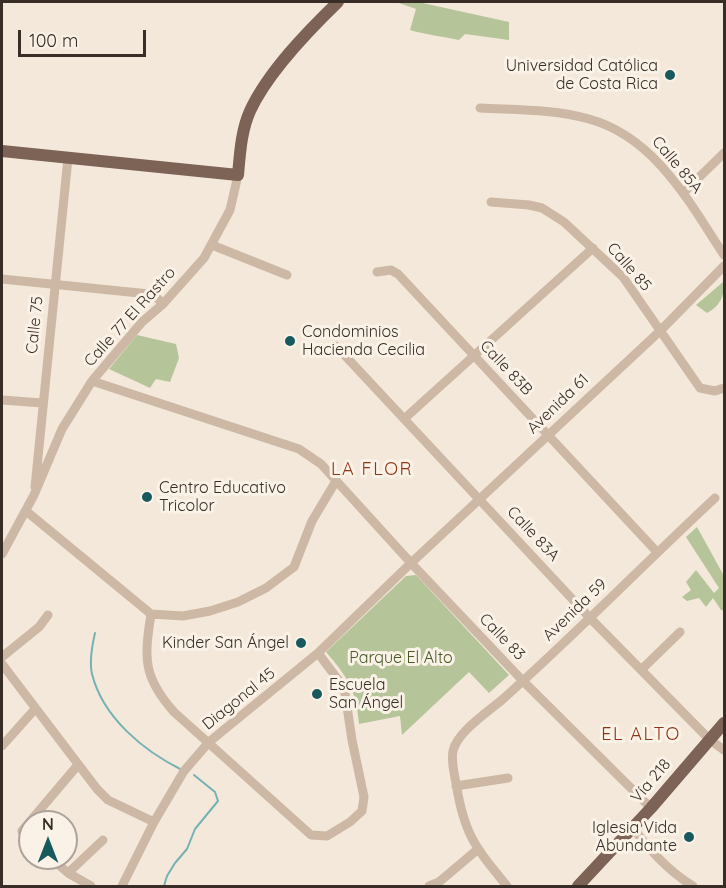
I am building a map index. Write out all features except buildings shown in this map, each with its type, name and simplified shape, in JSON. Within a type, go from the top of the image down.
[{"type":"main road","points":[[2,151],[238,175],[242,138],[250,111],[262,90],[330,7],[338,2]]},
{"type":"main road","name":"Vía 218","points":[[578,886],[651,808],[724,723]]},
{"type":"street","name":"Calle 85A","points":[[480,108],[566,114],[613,127],[656,159],[683,193],[724,255]]},
{"type":"street","points":[[683,193],[724,153]]},
{"type":"street","name":"Calle 75","points":[[34,495],[68,158]]},
{"type":"street","name":"Calle 77 El Rastro","points":[[2,554],[34,495],[62,429],[92,381],[142,322],[163,304],[204,258],[230,210],[238,175]]},
{"type":"street","name":"Calle 85","points":[[491,202],[542,208],[564,222],[622,277],[700,388],[720,389]]},
{"type":"street","points":[[212,245],[287,275]]},
{"type":"street","points":[[404,419],[593,248]]},
{"type":"street","name":"Avenida 61","points":[[411,563],[660,331],[724,266]]},
{"type":"street","name":"Calle 83B","points":[[376,272],[392,270],[398,274],[657,552]]},
{"type":"street","points":[[2,279],[149,294],[163,304]]},
{"type":"street","name":"Calle 83A","points":[[336,346],[590,618],[709,740],[724,750]]},
{"type":"street","points":[[26,511],[151,614],[183,616],[210,611],[238,602],[266,588],[294,567],[312,521],[336,481],[321,464],[299,449],[92,381]]},
{"type":"street","points":[[2,400],[42,403]]},
{"type":"street","name":"Calle 83","points":[[336,481],[523,681],[651,808]]},
{"type":"street","name":"Avenida 59","points":[[456,786],[453,760],[456,744],[468,729],[523,681],[716,498]]},
{"type":"street","name":"Diagonal 45","points":[[122,886],[154,822],[184,771],[209,742],[318,653],[411,563]]},
{"type":"street","points":[[151,614],[146,658],[150,678],[159,696],[311,835],[327,836],[351,822],[362,811],[364,797],[345,693],[318,653]]},
{"type":"street","points":[[2,657],[39,627],[48,615]]},
{"type":"street","points":[[641,670],[681,632]]},
{"type":"street","points":[[2,664],[77,766],[108,800],[154,822]]},
{"type":"street","points":[[2,746],[35,709]]},
{"type":"street","points":[[40,810],[77,766]]},
{"type":"street","points":[[507,886],[477,850],[466,830],[456,786],[508,778]]},
{"type":"street","points":[[633,828],[649,849],[674,874],[693,886]]},
{"type":"street","points":[[68,873],[103,840]]},
{"type":"street","points":[[429,886],[438,882],[477,850]]},
{"type":"street","points":[[65,870],[91,886]]},
{"type":"green space","points":[[396,2],[418,2],[509,22],[509,40],[465,34],[459,40],[410,30],[416,9]]},
{"type":"green space","points":[[723,282],[721,300],[715,307],[707,313],[696,305]]},
{"type":"green space","points":[[137,335],[176,344],[179,358],[170,382],[156,379],[150,388],[109,369]]},
{"type":"green space","points":[[697,527],[724,576],[724,611],[713,598],[706,607],[699,598],[687,601],[682,597],[691,590],[686,582],[696,570],[714,593],[719,588],[686,537]]},
{"type":"green space","name":"Parque El Alto","points":[[416,575],[509,675],[489,693],[469,672],[402,735],[400,716],[359,724],[356,702],[350,685],[326,652],[406,576]]},
{"type":"waterway","points":[[95,633],[91,669],[97,690],[105,705],[115,719],[140,743],[182,770]]},
{"type":"waterway","points":[[164,886],[175,863],[187,849],[195,829],[218,801],[215,792],[194,775]]},
{"type":"place","name":"Universidad Católica de Costa Rica","points":[[670,75]]},
{"type":"place","name":"Condominios Hacienda Cecilia","points":[[290,341]]},
{"type":"place","name":"Centro Educativo Tricolor","points":[[147,497]]},
{"type":"place","name":"Kinder San Ángel","points":[[301,643]]},
{"type":"place","name":"Escuela San Ángel","points":[[317,694]]},
{"type":"place","name":"Iglesia Vida Abundante","points":[[689,837]]},
{"type":"district","name":"LA FLOR","points":[[372,470]]},
{"type":"district","name":"EL ALTO","points":[[641,735]]}]
